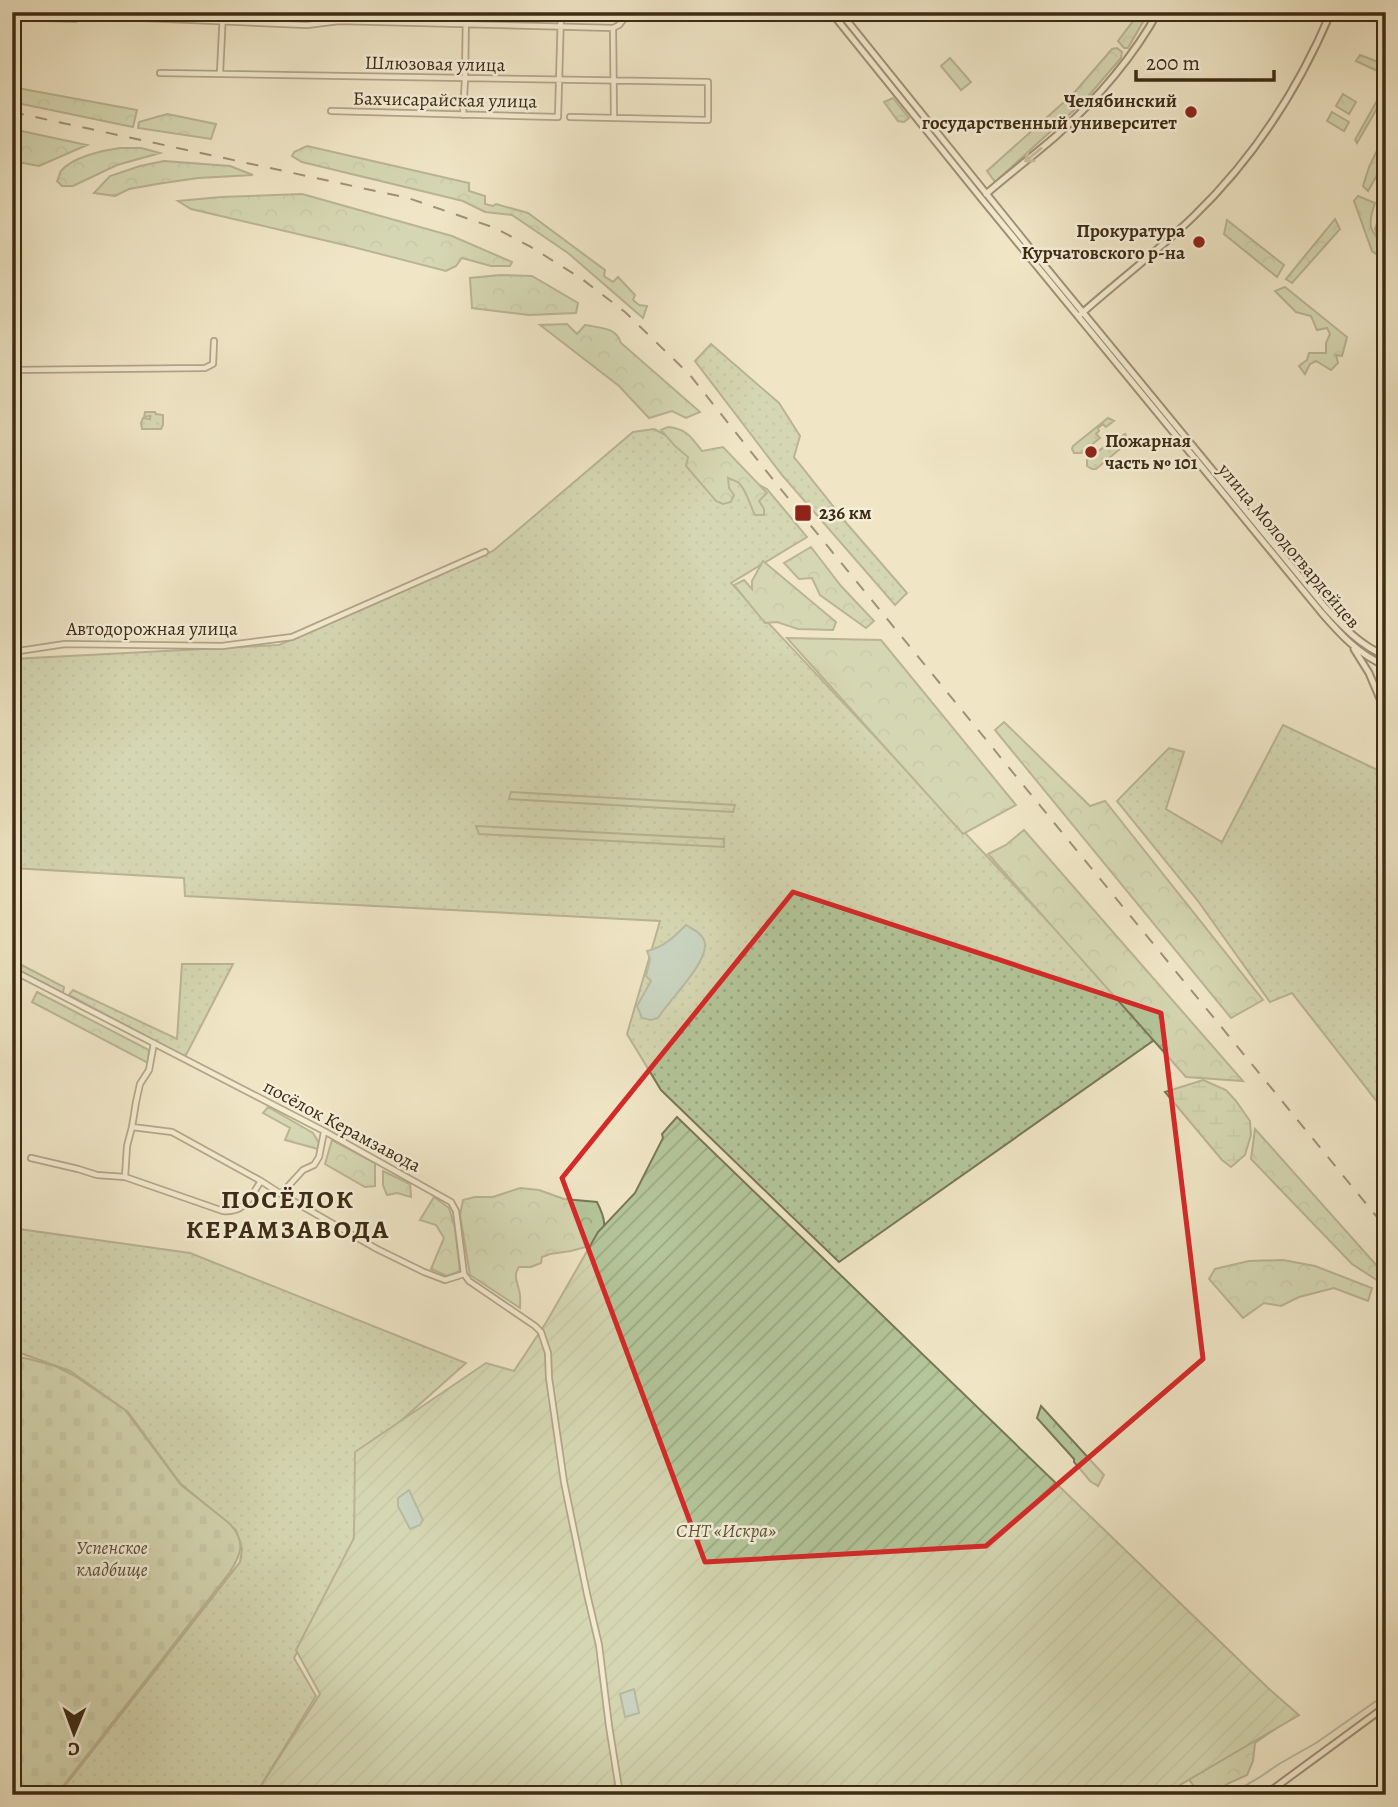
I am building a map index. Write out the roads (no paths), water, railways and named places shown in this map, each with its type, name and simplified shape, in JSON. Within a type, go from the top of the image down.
[{"type":"main road","name":"улица Молодогвардейцев","points":[[831,12],[863,46]]},
{"type":"main road","name":"улица Молодогвардейцев","points":[[840,12],[863,46],[967,176],[1321,612],[1348,641],[1365,655],[1386,666]]},
{"type":"main road","points":[[984,196],[1057,135],[1088,104],[1128,58],[1158,12]]},
{"type":"main road","points":[[1081,314],[1176,234],[1233,174],[1279,111],[1311,55],[1331,12]]},
{"type":"main road","name":"улица Молодогвардейцев","points":[[1217,481],[1338,621],[1365,645],[1386,656]]},
{"type":"main road","points":[[1348,641],[1369,673],[1386,713]]},
{"type":"main road","points":[[1265,1795],[1386,1706]]},
{"type":"street","points":[[220,73],[223,12]]},
{"type":"street","points":[[340,12],[340,21]]},
{"type":"street","points":[[463,115],[466,12]]},
{"type":"street","points":[[559,80],[561,12]]},
{"type":"street","points":[[120,15],[307,25],[340,21],[613,28],[623,20],[612,12]]},
{"type":"street","points":[[570,117],[614,118],[613,28]]},
{"type":"street","name":"Шлюзовая улица","points":[[160,73],[708,82],[708,120],[614,118]]},
{"type":"street","name":"Бахчисарайская улица","points":[[331,111],[558,117],[559,80]]},
{"type":"street","points":[[12,370],[205,368],[213,364],[214,341]]},
{"type":"street","name":"Автодорожная улица","points":[[12,652],[65,644],[222,646],[292,637],[485,552]]},
{"type":"street","points":[[12,970],[153,1043],[149,1070],[140,1084],[127,1146],[125,1177]]},
{"type":"street","name":"посёлок Керамзавода","points":[[153,1043],[324,1131],[451,1202],[456,1211],[464,1274]]},
{"type":"street","points":[[132,1127],[172,1132],[377,1249],[424,1272],[445,1280],[464,1274],[469,1281],[541,1332],[548,1353],[549,1378],[568,1506],[599,1645],[620,1795]]},
{"type":"street","points":[[281,1194],[303,1170],[314,1165],[319,1157],[324,1131]]},
{"type":"street","points":[[31,1158],[97,1175],[125,1177],[223,1212],[242,1209],[261,1181]]},
{"type":"water","points":[[686,925],[703,937],[704,952],[700,961],[658,1018],[642,1018],[637,1006],[651,981],[646,976],[650,959],[647,951],[664,944]]},
{"type":"water","points":[[409,1490],[423,1520],[420,1525],[410,1529],[398,1506],[398,1498]]},
{"type":"water","points":[[634,1689],[639,1713],[625,1717],[620,1694]]},
{"type":"waterway","points":[[1229,1795],[1316,1743],[1386,1694]]},
{"type":"railway","points":[[12,112],[408,198],[495,228],[582,279],[625,312],[690,375],[1386,1228]]},
{"type":"place","name":"Челябинский государственный университет","points":[[1191,112]]},
{"type":"place","name":"Прокуратура Курчатовского р-на","points":[[1199,242]]},
{"type":"place","name":"Пожарная часть № 101","points":[[1091,452]]},
{"type":"place","name":"236 км","points":[[803,513]]},
{"type":"district","name":"ПОСЁЛОК КЕРАМЗАВОДА","points":[[288,1214]]},
{"type":"park label","name":"СНТ «Искра»","points":[[726,1531]]},
{"type":"park label","name":"Успенское кладбище","points":[[112,1559]]}]
